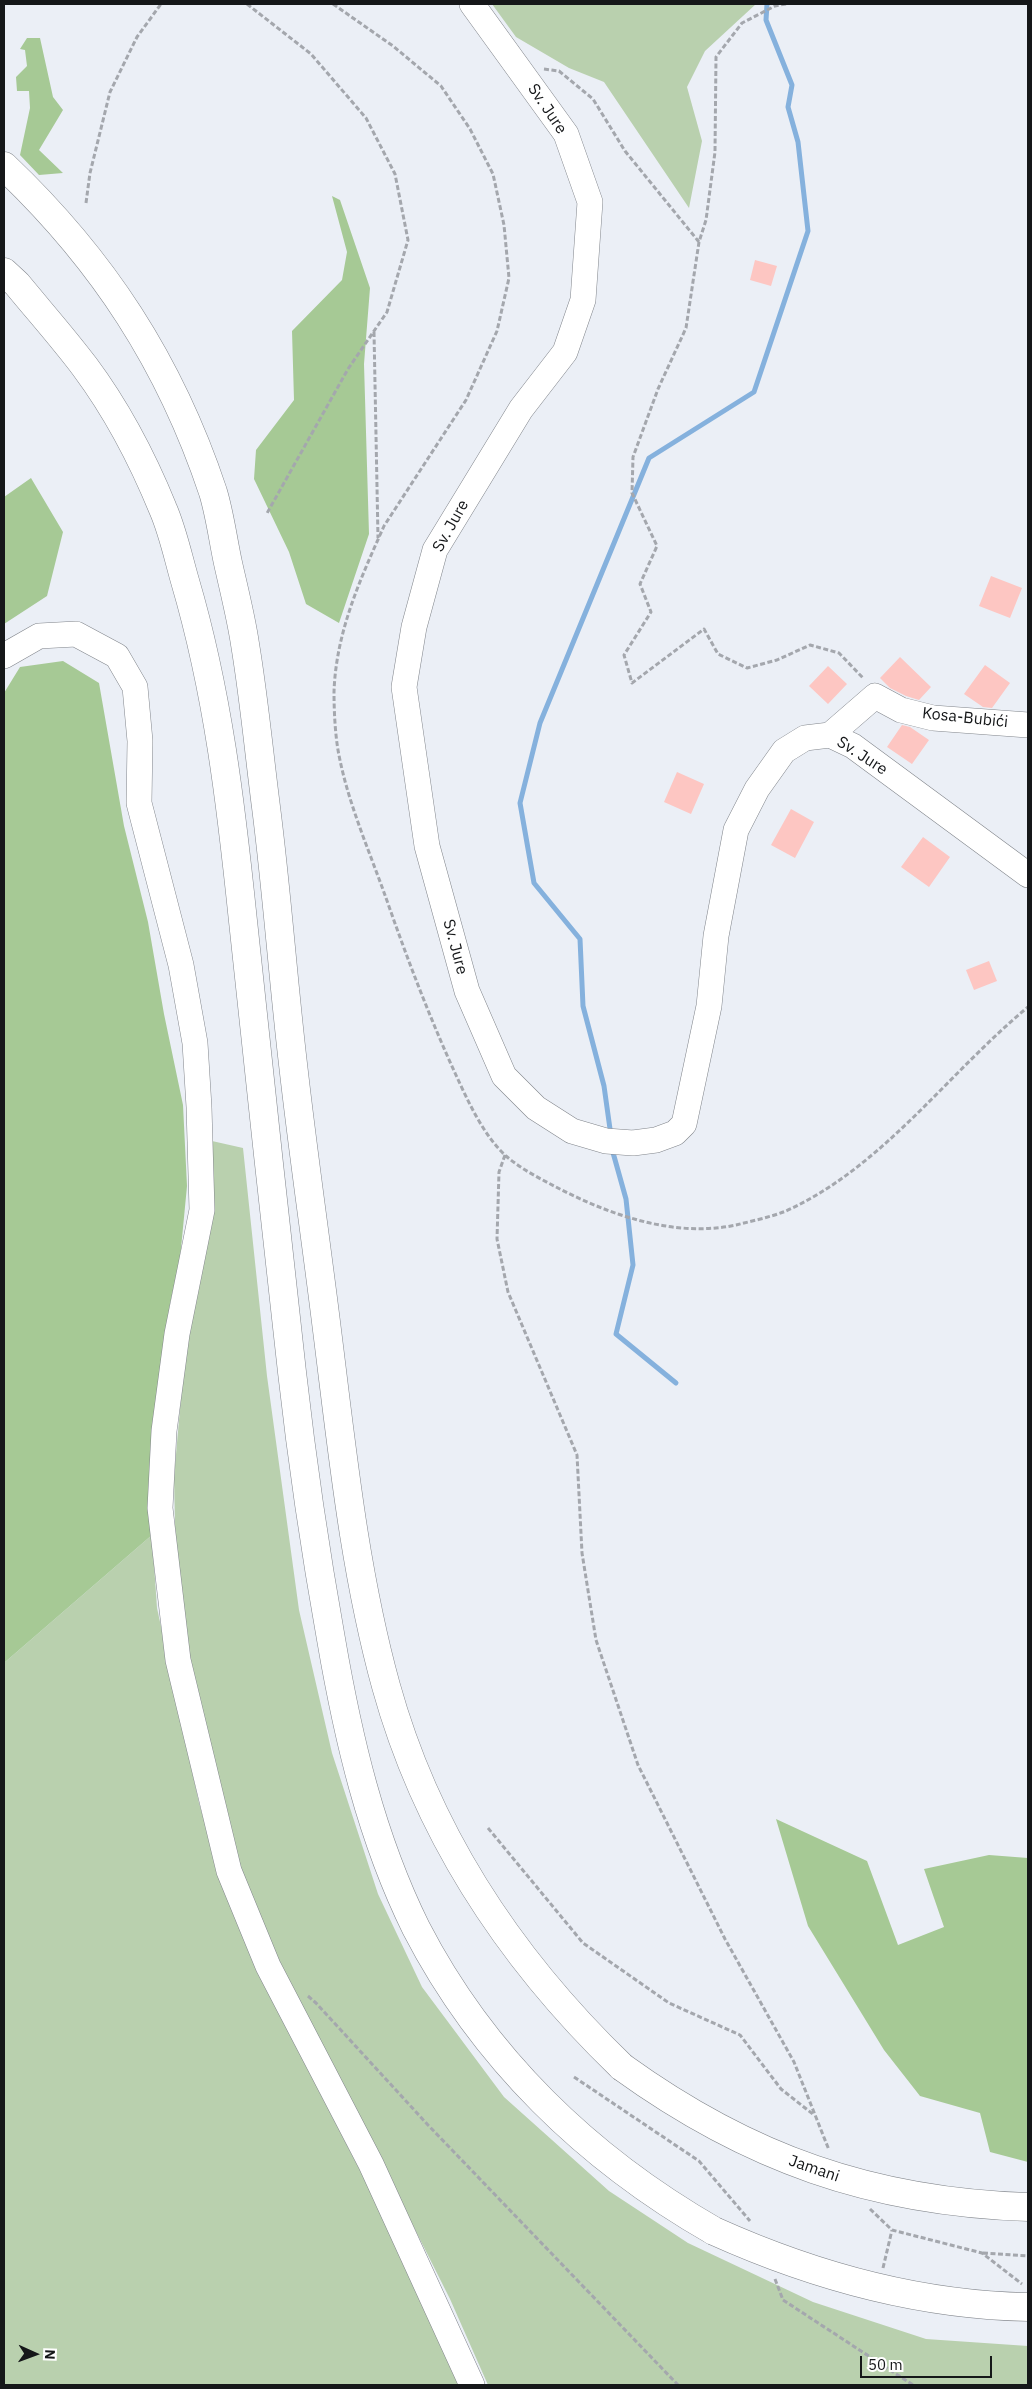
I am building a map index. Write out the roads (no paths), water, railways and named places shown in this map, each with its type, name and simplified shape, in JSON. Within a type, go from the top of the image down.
[{"type":"highway","name":"Jamani","points":[[4,166],[56,219],[104,276],[145,338],[180,405],[214,497],[245,640],[274,871],[293,1063],[347,1486],[360,1573],[387,1690],[418,1778],[437,1821],[482,1900],[511,1944],[560,2005],[622,2067],[662,2096],[722,2131],[804,2167],[871,2187],[910,2196],[988,2205],[1028,2206]]},
{"type":"highway","points":[[10,278],[88,370],[130,437],[165,513],[202,640],[230,788],[297,1412],[321,1583],[342,1702],[371,1817],[400,1893],[437,1965],[477,2026],[507,2064],[561,2121],[597,2152],[650,2192],[714,2231],[795,2265],[879,2289],[965,2304],[1025,2296]]},
{"type":"street","name":"Sv. Jure","points":[[472,4],[566,134],[590,202],[583,300],[566,352],[521,409],[435,550],[414,627],[404,687],[428,846],[467,991],[504,1076],[536,1108],[572,1131],[615,1142],[656,1140],[675,1133],[684,1124],[709,1006],[716,936],[736,830],[757,790],[784,751],[805,738],[830,735],[853,746],[1028,874]]},
{"type":"street","points":[[4,656],[39,636],[76,634],[117,656],[135,687],[140,741],[139,803],[181,965],[195,1043],[199,1107],[202,1210],[177,1334],[164,1431],[160,1508],[178,1660],[229,1871],[268,1966],[370,2164],[472,2385]]},
{"type":"street","name":"Kosa-Bubići","points":[[830,735],[875,696],[901,710],[934,718],[1028,725]]},
{"type":"waterway","points":[[611,1136],[604,1086],[583,1006],[580,939],[534,883],[520,803],[540,723],[649,458],[754,392],[808,231],[798,142],[788,107],[792,85],[766,20],[767,4]]},
{"type":"waterway","points":[[612,1149],[626,1199],[633,1265],[616,1334],[676,1383]]}]
